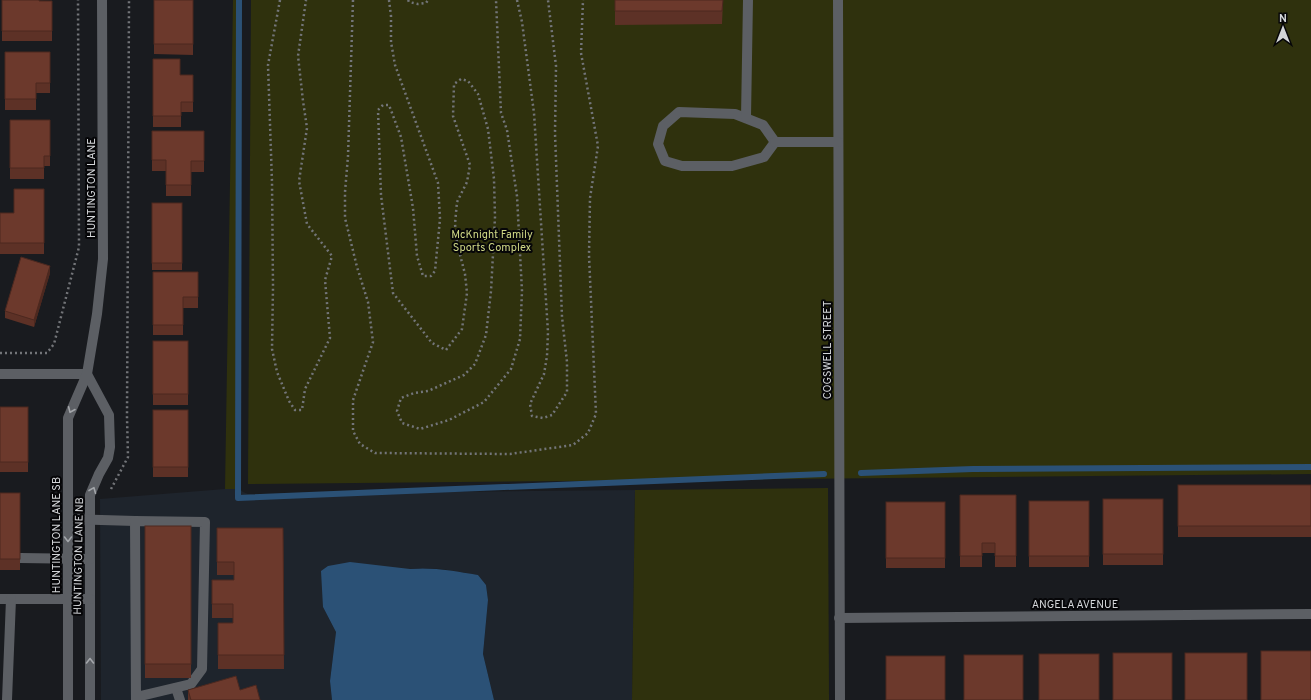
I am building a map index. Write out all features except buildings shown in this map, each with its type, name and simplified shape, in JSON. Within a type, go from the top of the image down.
[{"type":"street","name":"HUNTINGTON LANE","points":[[87,374],[97,314],[103,259],[102,0]]},
{"type":"street","points":[[746,117],[748,0]]},
{"type":"street","name":"COGSWELL STREET","points":[[838,0],[840,700]]},
{"type":"street","points":[[679,112],[735,114],[746,117],[762,125],[775,142],[764,157],[732,166],[682,166],[665,162],[658,144],[663,126],[679,112]]},
{"type":"street","points":[[775,142],[838,142]]},
{"type":"street","points":[[0,374],[87,374]]},
{"type":"street","name":"HUNTINGTON LANE SB","points":[[68,700],[68,418],[87,374]]},
{"type":"street","name":"HUNTINGTON LANE NB","points":[[87,374],[109,415],[110,447],[108,458],[90,495],[90,700]]},
{"type":"street","points":[[68,519],[205,522],[202,669],[191,684],[136,698],[135,521]]},
{"type":"street","points":[[20,558],[90,560]]},
{"type":"street","points":[[0,599],[90,599]]},
{"type":"street","points":[[7,700],[11,599]]},
{"type":"street","name":"ANGELA AVENUE","points":[[839,618],[1311,614]]},
{"type":"street","points":[[176,688],[180,700]]},
{"type":"path","points":[[0,353],[47,353],[54,344],[78,246],[78,0]]},
{"type":"path","points":[[108,495],[128,457],[129,0]]},
{"type":"path","points":[[280,0],[268,65],[272,182],[272,349],[277,372],[289,401],[295,410],[302,410],[305,389],[330,338],[325,280],[332,256],[307,224],[299,181],[307,128],[298,56],[306,0]]},
{"type":"path","points":[[353,0],[345,218],[357,267],[368,302],[373,342],[353,400],[353,430],[360,444],[375,453],[510,454],[573,445],[588,433],[596,414],[589,255],[590,198],[598,146],[581,53],[583,0]]},
{"type":"path","points":[[389,0],[391,16],[391,42],[395,65],[438,183],[440,219],[435,271],[431,276],[423,276],[417,256],[413,208],[400,138],[390,105],[384,105],[378,110],[381,194],[393,293],[432,343],[446,350],[462,329],[467,293],[465,274],[457,243],[455,224],[457,202],[467,182],[470,164],[453,116],[454,84],[461,79],[468,81],[478,94],[488,129],[494,179],[495,217],[491,291],[486,335],[476,364],[464,376],[428,391],[414,393],[401,398],[397,411],[402,423],[420,429],[449,420],[484,402],[511,369],[520,339],[522,291],[517,196],[507,130],[502,113],[496,0]]},
{"type":"path","points":[[408,0],[418,4],[426,3],[428,0]]},
{"type":"path","points":[[517,0],[522,22],[534,113],[548,332],[547,356],[544,374],[530,404],[532,416],[543,418],[552,415],[567,392],[567,362],[562,317],[555,133],[556,66],[548,0]]},
{"type":"shaded area","points":[[240,489],[248,494],[635,490],[632,700],[494,700],[483,654],[488,600],[486,585],[478,575],[441,569],[420,568],[410,569],[323,607],[336,632],[330,681],[332,700],[101,700],[100,499]]},
{"type":"green space","points":[[233,0],[242,0],[240,489],[225,489]]},
{"type":"green space","name":"McKnight Family Sports Complex","points":[[251,0],[1311,0],[1311,474],[248,484]]},
{"type":"green space","points":[[828,488],[829,700],[632,700],[635,490]]},
{"type":"water","points":[[350,562],[410,569],[444,570],[478,575],[486,585],[488,600],[483,654],[494,700],[332,700],[330,681],[336,632],[323,607],[321,571],[328,566]]},
{"type":"waterway","points":[[239,0],[238,498],[824,474]]},
{"type":"waterway","points":[[861,473],[973,469],[1311,467]]}]
